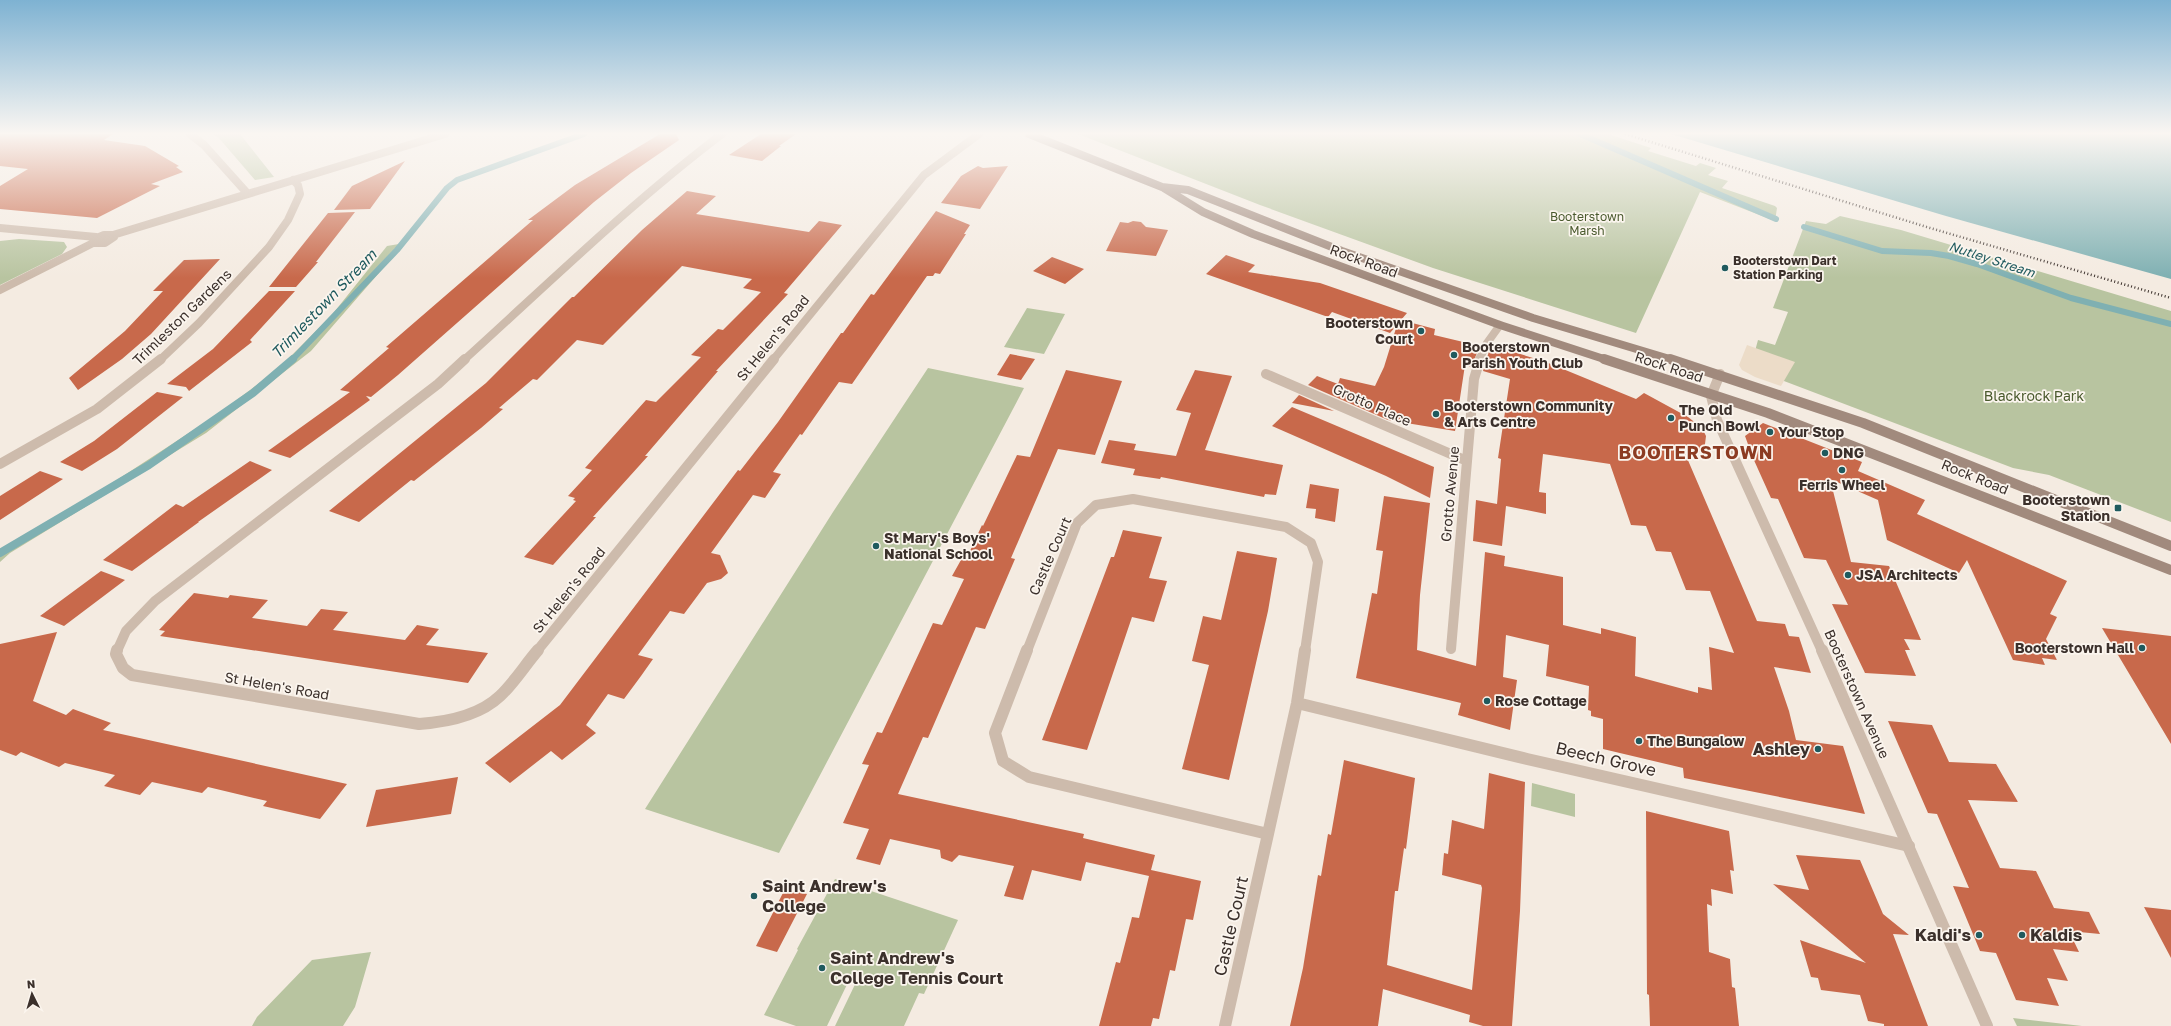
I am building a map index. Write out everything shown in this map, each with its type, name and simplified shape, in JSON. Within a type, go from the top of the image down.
[{"type":"main road","name":"Rock Road","points":[[1149,182],[1162,187],[1203,212],[1253,234],[1500,325],[1711,396],[1768,413],[1854,444],[2171,570]]},
{"type":"main road","name":"Rock Road","points":[[1162,187],[1188,190],[1342,251],[1533,318],[1720,374],[1864,423],[2171,546]]},
{"type":"street","points":[[237,182],[247,193]]},
{"type":"street","points":[[0,290],[95,240],[286,182]]},
{"type":"street","name":"Trimleston Gardens","points":[[0,464],[97,409],[156,364],[199,323],[248,272],[288,220],[300,194],[298,185],[295,182]]},
{"type":"street","name":"St Helen's Road","points":[[661,182],[438,384],[156,601],[134,621],[119,642],[116,654],[123,668],[132,675],[419,724],[446,723],[467,717],[482,709],[500,696],[918,182]]},
{"type":"street","points":[[0,228],[95,240]]},
{"type":"street","name":"Grotto Avenue","points":[[1451,649],[1476,366],[1492,333],[1500,325]]},
{"type":"street","name":"Grotto Place","points":[[1266,374],[1467,461]]},
{"type":"street","points":[[1711,396],[1720,374]]},
{"type":"street","name":"Booterstown Avenue","points":[[1711,396],[1717,420],[1734,459],[1909,846],[1987,1026]]},
{"type":"street","name":"Castle Court","points":[[1225,1026],[1269,834],[1297,703],[1318,562],[1311,544],[1286,527],[1133,499],[1096,505],[1077,523],[995,732],[1003,761],[1029,777],[1269,834]]},
{"type":"street","name":"Beech Grove","points":[[1297,703],[1527,759],[1909,846]]},
{"type":"green space","name":"Booterstown Marsh","points":[[1201,182],[1727,182],[1722,188],[1777,208],[1775,221],[1700,192],[1636,333],[1433,268]]},
{"type":"green space","name":"Blackrock Park","points":[[1840,216],[1901,230],[2171,311],[2171,522],[2049,475],[2013,468],[1771,376],[1752,362],[1758,340],[1775,345],[1788,312],[1773,308],[1806,221],[1826,224]]},
{"type":"green space","points":[[19,239],[64,242],[67,247],[62,254],[0,285],[0,241]]},
{"type":"green space","points":[[405,243],[311,351],[206,433],[10,553],[0,562],[0,551],[100,491],[218,414],[278,369],[331,316],[387,246]]},
{"type":"green space","points":[[1027,308],[1065,314],[1044,354],[1004,347]]},
{"type":"green space","name":"St Mary's Boys' National School","points":[[928,368],[1024,388],[779,853],[645,809],[833,512]]},
{"type":"green space","points":[[1532,783],[1575,794],[1575,817],[1531,806]]},
{"type":"green space","points":[[835,879],[958,920],[924,994],[919,993],[904,1026],[835,1026],[861,972],[854,970],[827,1026],[796,1026],[764,1015],[798,950],[797,949]]},
{"type":"green space","points":[[371,952],[355,1007],[343,1026],[252,1026],[257,1017],[312,960]]},
{"type":"green space","points":[[2013,1018],[2082,1026],[2017,1026]]},
{"type":"shaded area","points":[[1747,345],[1795,362],[1781,386],[1755,377],[1742,370],[1739,365]]},
{"type":"water","points":[[1832,182],[2171,182],[2171,279],[1946,216]]},
{"type":"building","points":[[7,182],[157,182],[151,184],[160,186],[97,218],[0,209],[0,186]]},
{"type":"building","points":[[361,182],[390,182],[370,209],[334,210],[352,186]]},
{"type":"building","points":[[580,182],[620,182],[594,202],[398,375],[371,397],[366,396],[370,400],[290,458],[268,451],[350,392],[340,390],[389,348],[386,347],[533,220],[528,220]]},
{"type":"building","points":[[957,182],[998,182],[980,209],[941,203]]},
{"type":"building","points":[[687,191],[716,196],[696,214],[809,232],[819,221],[842,225],[784,293],[788,294],[716,371],[718,371],[645,456],[648,456],[593,517],[596,517],[553,565],[524,557],[576,501],[573,500],[575,498],[568,496],[592,470],[585,468],[646,400],[656,402],[701,357],[691,355],[718,329],[723,330],[761,292],[743,288],[752,279],[682,266],[603,345],[577,340],[537,380],[533,379],[499,408],[503,409],[481,428],[414,481],[411,480],[359,522],[329,511],[486,383],[642,230]]},
{"type":"building","points":[[936,211],[970,225],[964,234],[966,234],[940,274],[935,273],[933,276],[927,276],[852,384],[839,382],[802,435],[800,434],[773,472],[781,474],[765,498],[753,495],[711,553],[720,555],[728,573],[721,579],[707,583],[684,614],[670,611],[638,655],[653,659],[641,676],[624,699],[608,694],[586,725],[596,733],[562,760],[551,751],[510,783],[485,763],[560,705],[738,470],[740,471],[778,422],[841,333],[843,333],[871,294],[874,295]]},
{"type":"building","points":[[355,212],[316,262],[318,262],[296,287],[269,287],[328,213]]},
{"type":"building","points":[[1133,221],[1141,222],[1146,227],[1168,230],[1156,256],[1106,251],[1120,222],[1128,223]]},
{"type":"building","points":[[1226,255],[1255,265],[1248,272],[1320,283],[1407,313],[1401,320],[1435,329],[1434,335],[1480,346],[1471,367],[1465,365],[1455,431],[1388,420],[1308,385],[1317,376],[1338,384],[1340,378],[1375,386],[1384,367],[1397,325],[1390,333],[1332,312],[1328,317],[1206,274]]},
{"type":"building","points":[[1052,257],[1084,269],[1065,284],[1033,271]]},
{"type":"building","points":[[220,259],[151,334],[122,359],[78,390],[69,378],[125,331],[163,291],[153,291],[184,260]]},
{"type":"building","points":[[269,291],[295,291],[250,340],[252,342],[189,391],[186,387],[167,384],[213,349]]},
{"type":"building","points":[[1490,348],[1499,351],[1501,348],[1546,362],[1636,399],[1644,393],[1688,417],[1702,428],[1706,436],[1704,452],[1684,451],[1757,621],[1785,624],[1789,636],[1799,637],[1811,673],[1774,667],[1789,711],[1796,740],[1843,746],[1865,814],[1684,778],[1683,768],[1603,749],[1603,719],[1591,716],[1591,711],[1588,710],[1589,686],[1546,676],[1549,645],[1506,635],[1503,677],[1517,680],[1510,730],[1458,715],[1461,703],[1356,678],[1372,593],[1377,594],[1383,551],[1376,550],[1384,496],[1430,503],[1420,595],[1417,650],[1476,666],[1485,552],[1505,556],[1504,566],[1563,577],[1563,625],[1601,634],[1601,628],[1636,637],[1635,676],[1698,693],[1698,687],[1712,690],[1709,647],[1734,653],[1710,591],[1686,590],[1671,552],[1656,551],[1646,526],[1631,525],[1610,464],[1543,454],[1539,492],[1546,493],[1546,514],[1506,506],[1502,546],[1473,541],[1476,500],[1497,504],[1501,459],[1498,458],[1510,379],[1483,371]]},
{"type":"building","points":[[1010,354],[1035,359],[1021,380],[997,375]]},
{"type":"building","points":[[1066,370],[1122,381],[1095,455],[1058,449],[1011,558],[1015,559],[985,629],[976,627],[928,738],[923,737],[898,794],[1084,834],[1083,838],[1155,855],[1151,870],[1201,881],[1193,920],[1186,919],[1175,971],[1170,970],[1159,1019],[1153,1018],[1151,1026],[1099,1026],[1116,962],[1120,963],[1132,917],[1139,918],[1149,876],[1086,862],[1081,881],[1032,870],[1023,900],[1004,896],[1014,866],[959,855],[952,862],[941,858],[940,850],[890,839],[880,865],[856,859],[869,829],[843,823],[869,765],[862,764],[877,732],[882,733],[933,623],[942,625],[964,579],[952,576],[966,551],[970,551],[1017,455],[1030,457]]},
{"type":"building","points":[[1195,370],[1232,376],[1205,450],[1283,465],[1276,495],[1265,494],[1264,497],[1161,477],[1160,479],[1133,475],[1135,469],[1101,463],[1109,440],[1136,444],[1134,450],[1176,456],[1191,413],[1176,410]]},
{"type":"building","points":[[157,392],[183,397],[117,449],[82,471],[60,462],[94,441]]},
{"type":"building","points":[[1299,395],[1334,411],[1292,403]]},
{"type":"building","points":[[1292,407],[1434,467],[1430,498],[1386,476],[1272,426]]},
{"type":"building","points":[[1763,423],[1862,462],[1858,471],[1925,500],[1917,514],[2067,581],[2050,614],[2057,617],[2046,639],[2057,660],[2042,658],[2045,665],[2013,660],[1967,560],[1959,573],[1887,540],[1878,500],[1830,479],[1851,562],[1889,566],[1921,640],[1904,639],[1910,650],[1905,650],[1916,676],[1865,673],[1832,604],[1848,605],[1826,560],[1804,558],[1778,499],[1771,498],[1753,458],[1745,436]]},
{"type":"building","points":[[250,461],[272,470],[132,571],[103,560],[176,504],[183,507]]},
{"type":"building","points":[[40,471],[63,479],[0,520],[0,496]]},
{"type":"building","points":[[1310,484],[1339,489],[1335,522],[1315,518],[1316,509],[1306,508]]},
{"type":"building","points":[[1123,530],[1162,537],[1149,578],[1167,581],[1154,622],[1132,617],[1087,750],[1042,740],[1111,557],[1114,557]]},
{"type":"building","points":[[1237,551],[1277,558],[1268,611],[1229,780],[1182,769],[1209,665],[1192,661],[1203,616],[1221,620]]},
{"type":"building","points":[[101,571],[125,580],[64,626],[40,616]]},
{"type":"building","points":[[194,593],[228,598],[230,595],[268,600],[252,618],[307,626],[321,609],[348,612],[333,630],[405,640],[417,625],[439,629],[426,645],[488,653],[468,683],[160,636],[165,631],[159,630]]},
{"type":"building","points":[[2102,628],[2171,636],[2171,744],[2121,660]]},
{"type":"building","points":[[57,632],[33,701],[66,715],[73,709],[111,723],[103,730],[347,784],[320,819],[263,806],[267,801],[208,787],[202,793],[152,782],[140,795],[104,786],[115,775],[65,763],[59,767],[21,752],[16,756],[0,750],[0,644]]},
{"type":"building","points":[[1888,721],[1932,725],[1949,762],[1996,764],[2018,802],[1968,800],[2000,868],[2036,871],[2054,908],[2089,912],[2100,934],[2069,931],[2079,952],[2053,949],[2068,981],[2047,978],[2059,1006],[2016,1000],[1996,953],[1980,951],[1953,886],[1969,888],[1937,814],[1928,813]]},
{"type":"building","points":[[1344,760],[1415,778],[1406,849],[1404,848],[1398,891],[1395,891],[1387,965],[1472,990],[1482,888],[1481,885],[1442,875],[1444,853],[1448,854],[1452,820],[1484,829],[1489,773],[1525,782],[1520,911],[1512,1026],[1483,1026],[1469,1022],[1470,1015],[1383,989],[1378,1026],[1290,1026],[1303,968],[1318,875],[1321,876],[1328,834],[1331,835]]},
{"type":"building","points":[[458,777],[451,814],[366,827],[376,790]]},
{"type":"building","points":[[1646,811],[1729,831],[1734,871],[1730,870],[1733,894],[1711,889],[1712,906],[1707,904],[1709,952],[1730,959],[1732,987],[1735,988],[1739,1026],[1650,1026],[1649,995],[1647,994]]},
{"type":"building","points":[[1796,855],[1860,860],[1883,914],[1909,935],[1893,934],[1928,1026],[1884,1026],[1884,1024],[1868,1021],[1860,995],[1821,990],[1818,978],[1811,977],[1800,940],[1866,963],[1773,884],[1809,890]]},
{"type":"building","points":[[786,887],[807,894],[777,952],[756,946]]},
{"type":"building","points":[[2144,907],[2171,910],[2171,958]]},
{"type":"waterway","name":"Trimlestown Stream","points":[[293,359],[397,250],[447,188],[455,182]]},
{"type":"waterway","name":"Nutley Stream","points":[[1690,182],[1776,219]]},
{"type":"waterway","name":"Nutley Stream","points":[[1804,227],[1882,251],[1931,253],[1949,256],[1977,264],[2071,298],[2171,324]]},
{"type":"waterway","name":"Trimlestown Stream","points":[[0,553],[149,465],[253,393],[293,359]]},
{"type":"railway","points":[[1780,182],[1930,228],[2171,298]]},
{"type":"place","name":"Booterstown Dart Station Parking","points":[[1725,268]]},
{"type":"place","name":"Booterstown Court","points":[[1421,331]]},
{"type":"place","name":"Booterstown Parish Youth Club","points":[[1454,355]]},
{"type":"place","name":"Booterstown Community & Arts Centre","points":[[1436,414]]},
{"type":"place","name":"The Old Punch Bowl","points":[[1671,418]]},
{"type":"place","name":"Your Stop","points":[[1770,432]]},
{"type":"place","name":"DNG","points":[[1825,453]]},
{"type":"place","name":"Ferris Wheel","points":[[1842,470]]},
{"type":"place","name":"Booterstown Station","points":[[2118,508]]},
{"type":"place","name":"St Mary's Boys' National School","points":[[876,546]]},
{"type":"place","name":"JSA Architects","points":[[1848,575]]},
{"type":"place","name":"Booterstown Hall","points":[[2142,648]]},
{"type":"place","name":"Rose Cottage","points":[[1487,701]]},
{"type":"place","name":"The Bungalow","points":[[1639,741]]},
{"type":"place","name":"Ashley","points":[[1818,749]]},
{"type":"place","name":"Saint Andrew's College","points":[[754,896]]},
{"type":"place","name":"Kaldi's","points":[[1979,935]]},
{"type":"place","name":"Kaldis","points":[[2022,935]]},
{"type":"place","name":"Saint Andrew's College Tennis Court","points":[[822,968]]},
{"type":"district","name":"BOOTERSTOWN","points":[[1696,453]]}]
